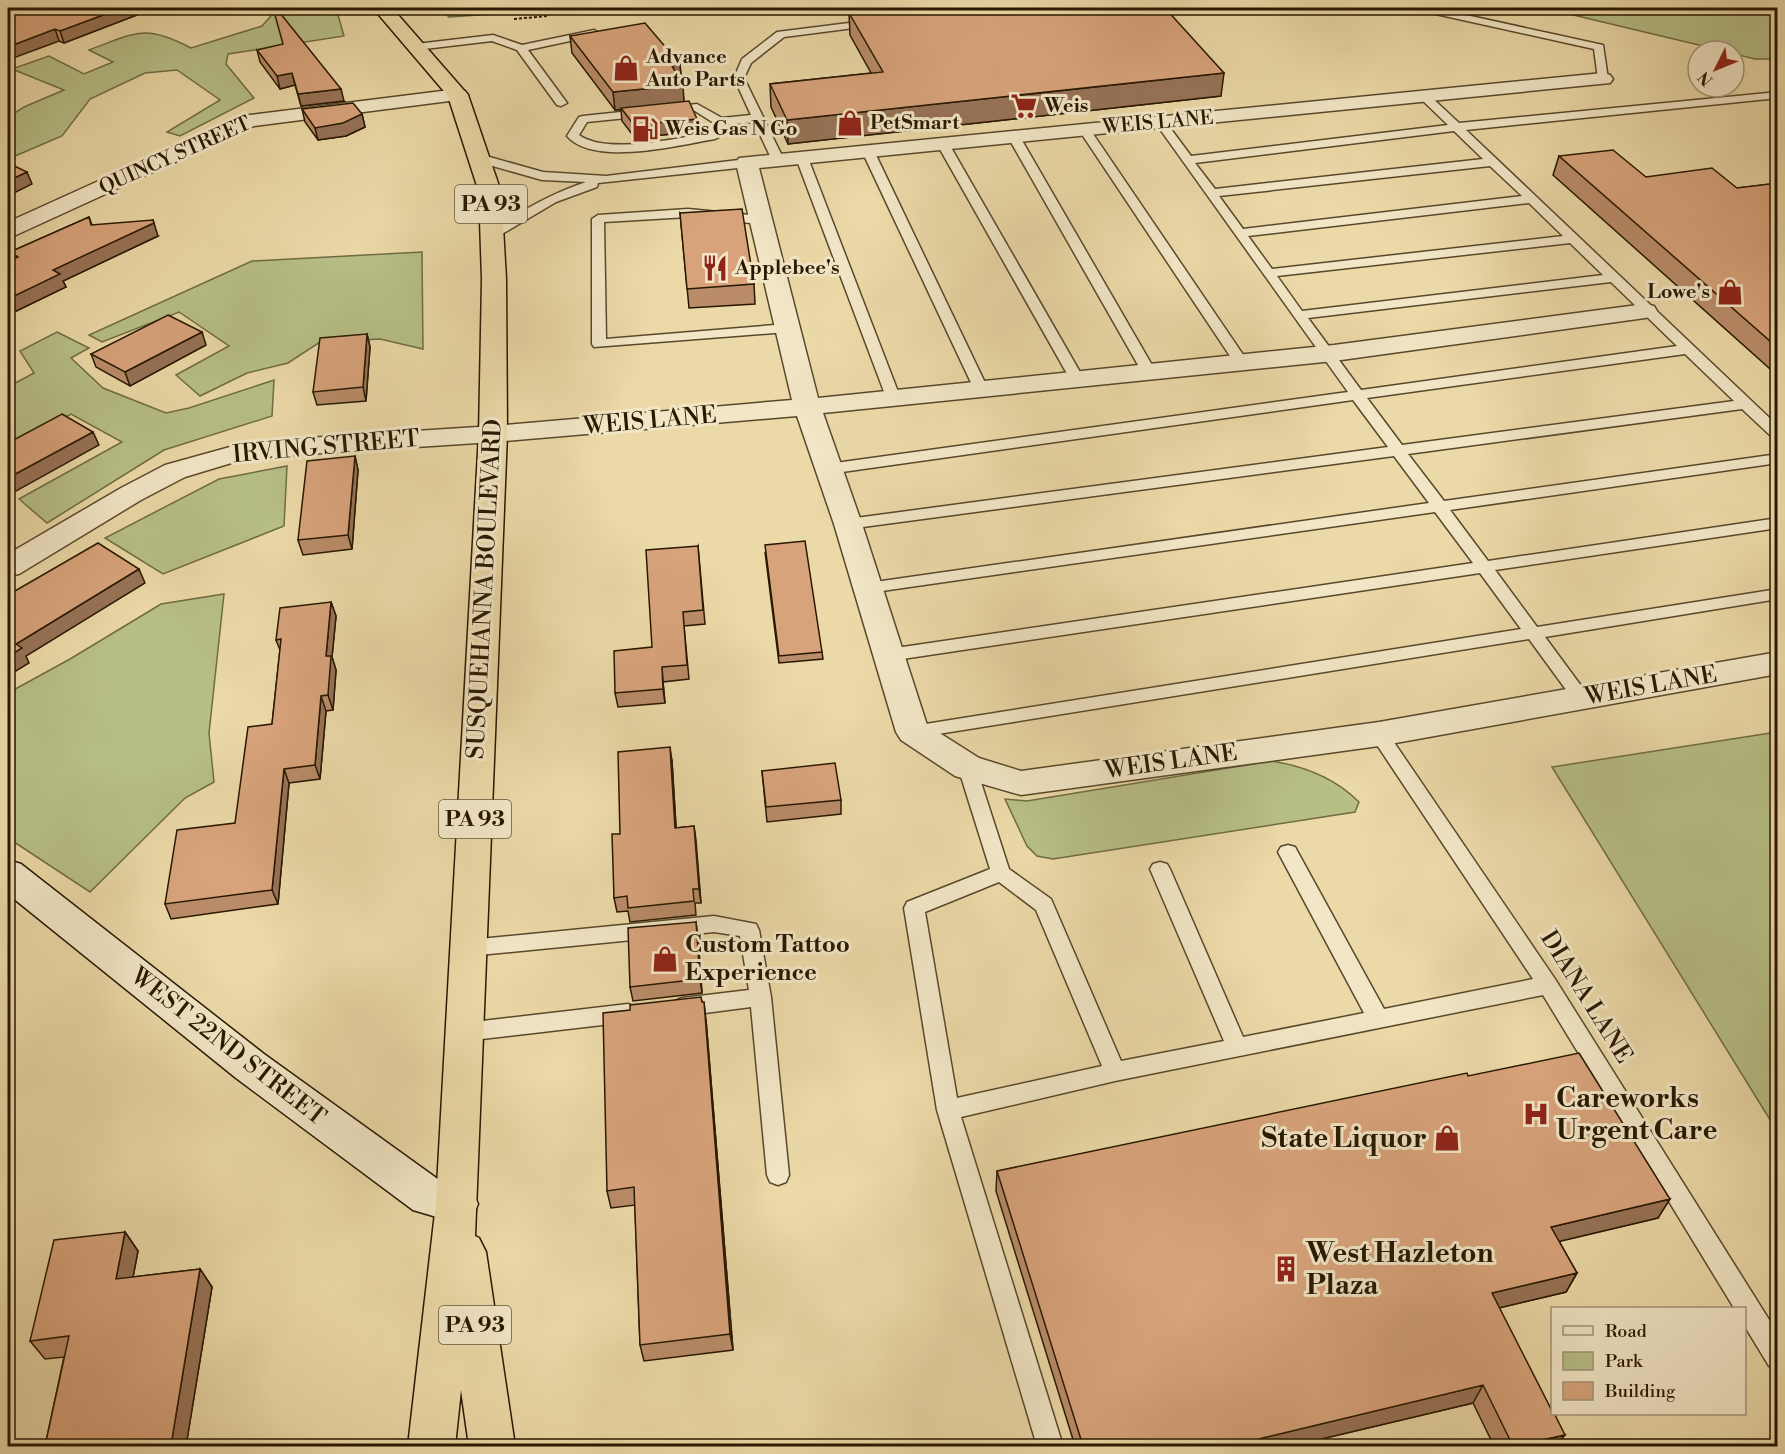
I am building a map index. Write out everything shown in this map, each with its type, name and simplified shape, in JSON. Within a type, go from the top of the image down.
[{"type":"highway","name":"SUSQUEHANNA BOULEVARD","points":[[382,8],[458,95],[490,192],[494,279],[493,434],[457,1204],[432,1446]]},
{"type":"highway","name":"SUSQUEHANNA BOULEVARD","points":[[457,1204],[492,1446]]},
{"type":"street","name":"WEIS LANE","points":[[747,163],[1603,79]]},
{"type":"street","name":"QUINCY STREET","points":[[8,230],[249,120],[458,95]]},
{"type":"street","points":[[747,163],[807,406],[848,524],[913,732]]},
{"type":"street","name":"WEIS LANE","points":[[493,434],[807,406],[1326,353],[1645,310]]},
{"type":"street","name":"IRVING STREET","points":[[8,567],[131,494],[175,471],[197,463],[248,450],[275,447],[493,434]]},
{"type":"street","name":"WEIS LANE","points":[[913,732],[967,767],[1021,783],[1379,734],[1778,663]]},
{"type":"street","name":"WEST 22ND STREET","points":[[8,874],[249,1066],[428,1196],[457,1204]]},
{"type":"lane","points":[[1422,8],[1599,47],[1603,79]]},
{"type":"lane","points":[[885,22],[782,34],[746,61],[739,78],[757,118],[790,159],[893,397]]},
{"type":"lane","points":[[416,47],[493,38],[521,48],[602,32]]},
{"type":"lane","points":[[521,48],[561,103]]},
{"type":"lane","points":[[1188,160],[1458,129],[1516,120],[1778,94]]},
{"type":"lane","points":[[1425,97],[1778,435]]},
{"type":"lane","points":[[720,122],[716,136],[652,144],[607,148],[587,145],[573,136],[583,119],[686,108],[697,107],[720,122],[757,118]]},
{"type":"lane","points":[[1161,123],[1326,353],[1581,698]]},
{"type":"lane","points":[[1085,130],[1241,362]]},
{"type":"lane","points":[[1014,137],[1149,372]]},
{"type":"lane","points":[[943,144],[1077,379]]},
{"type":"lane","points":[[868,151],[981,389]]},
{"type":"lane","points":[[479,158],[542,176],[606,180]]},
{"type":"lane","points":[[1212,193],[1492,162]]},
{"type":"lane","points":[[492,236],[532,209],[560,194],[606,180],[747,163]]},
{"type":"lane","points":[[1240,233],[1531,199]]},
{"type":"lane","points":[[761,220],[688,213],[597,219],[599,344],[787,328]]},
{"type":"lane","points":[[1269,273],[1571,239]]},
{"type":"lane","points":[[1299,315],[1612,278]]},
{"type":"lane","points":[[828,469],[1688,349]]},
{"type":"lane","points":[[848,524],[1745,404]]},
{"type":"lane","points":[[867,588],[1778,458]]},
{"type":"lane","points":[[889,655],[1778,523]]},
{"type":"lane","points":[[913,732],[1778,594]]},
{"type":"lane","name":"DIANA LANE","points":[[1379,734],[1548,985],[1778,1357]]},
{"type":"lane","points":[[967,767],[1001,873],[1044,905],[1115,1072]]},
{"type":"lane","points":[[1288,852],[1378,1019]]},
{"type":"lane","points":[[1160,869],[1237,1047]]},
{"type":"lane","points":[[1001,873],[914,908],[948,1110],[1050,1446]]},
{"type":"lane","points":[[469,948],[714,924],[749,930],[761,997],[778,1175]]},
{"type":"lane","points":[[948,1110],[1115,1072],[1548,985]]},
{"type":"lane","points":[[465,1032],[761,997]]},
{"type":"path","points":[[595,13],[664,8]]},
{"type":"path","points":[[514,19],[549,16]]},
{"type":"green space","points":[[278,8],[336,8],[344,36],[228,54],[226,64],[254,98],[180,136],[167,132],[220,100],[177,70],[145,73],[90,99],[62,136],[8,159],[8,117],[24,107],[64,90],[12,69],[49,56],[84,74],[113,62],[89,50],[118,39],[140,33],[150,33],[162,35],[191,48],[262,26]]},
{"type":"green space","points":[[439,8],[588,8],[449,17]]},
{"type":"green space","points":[[1544,8],[1777,8],[1777,59],[1746,57],[1746,39],[1686,39],[1686,42]]},
{"type":"green space","points":[[422,252],[423,349],[380,339],[320,342],[288,363],[247,373],[200,396],[176,375],[229,346],[179,312],[102,342],[89,335],[252,261]]},
{"type":"green space","points":[[57,332],[89,348],[71,358],[103,388],[166,413],[189,408],[274,380],[272,416],[164,450],[47,523],[19,499],[122,442],[71,414],[8,448],[8,387],[34,373],[20,351]]},
{"type":"green space","points":[[287,466],[284,526],[163,574],[105,538],[219,479]]},
{"type":"green space","points":[[224,594],[209,733],[214,782],[185,798],[90,892],[8,838],[8,693],[161,604]]},
{"type":"green space","points":[[1778,732],[1777,1131],[1552,767]]},
{"type":"green space","points":[[1271,761],[1307,770],[1340,786],[1359,802],[1355,812],[1053,859],[1037,856],[1027,846],[1005,799],[1027,801]]},
{"type":"building","points":[[30,8],[122,8],[60,31],[55,29],[8,47],[8,15]]},
{"type":"building","points":[[273,8],[276,8],[341,89],[298,94],[292,73],[277,76],[257,50],[283,44]]},
{"type":"building","points":[[904,8],[1165,8],[1224,73],[787,120],[770,84],[883,72],[849,13]]},
{"type":"building","name":"Advance Auto Parts","points":[[645,23],[680,64],[672,66],[683,85],[613,92],[570,36]]},
{"type":"building","points":[[689,101],[697,119],[634,125],[621,108]]},
{"type":"building","points":[[353,103],[362,114],[343,123],[315,128],[302,109]]},
{"type":"building","name":"Lowe's","points":[[1613,150],[1646,177],[1712,168],[1737,188],[1778,183],[1778,348],[1559,156]]},
{"type":"building","points":[[8,163],[27,172],[8,181]]},
{"type":"building","points":[[742,209],[754,284],[687,289],[680,213]]},
{"type":"building","points":[[89,217],[91,225],[153,220],[154,223],[53,270],[60,274],[8,299],[8,262],[18,257],[10,252]]},
{"type":"building","points":[[168,315],[202,332],[125,372],[91,354]]},
{"type":"building","points":[[367,334],[363,387],[313,392],[320,338]]},
{"type":"building","points":[[62,414],[93,432],[8,478],[8,443]]},
{"type":"building","points":[[355,456],[348,535],[298,540],[307,461]]},
{"type":"building","points":[[805,541],[822,652],[779,656],[765,545]]},
{"type":"building","points":[[98,543],[139,569],[16,644],[22,648],[8,657],[8,595]]},
{"type":"building","points":[[698,546],[703,610],[683,612],[687,665],[662,667],[663,689],[615,693],[614,651],[652,647],[646,550]]},
{"type":"building","points":[[331,602],[326,656],[331,656],[328,695],[321,696],[315,765],[284,769],[272,890],[165,904],[177,830],[235,823],[248,727],[272,724],[281,639],[276,640],[280,608]]},
{"type":"building","points":[[670,747],[675,828],[694,826],[699,889],[693,889],[694,901],[628,908],[627,896],[614,898],[612,834],[620,834],[618,752]]},
{"type":"building","points":[[835,763],[841,800],[766,807],[762,771]]},
{"type":"building","name":"Custom Tattoo Experience","points":[[696,922],[700,979],[630,987],[628,928]]},
{"type":"building","points":[[701,997],[704,1002],[730,1334],[640,1345],[634,1187],[607,1191],[603,1013],[630,1010],[630,1005]]},
{"type":"building","name":"West Hazleton Plaza","points":[[1579,1053],[1670,1199],[1551,1227],[1577,1273],[1492,1293],[1551,1409],[1551,1415],[1555,1415],[1565,1435],[1513,1446],[1483,1385],[1229,1446],[1083,1446],[997,1171],[1467,1073],[1468,1076]]},
{"type":"building","points":[[125,1232],[116,1279],[200,1269],[171,1445],[45,1446],[69,1336],[30,1341],[54,1240]]},
{"type":"place","name":"Advance Auto Parts","points":[[626,68]]},
{"type":"place","name":"Weis","points":[[1024,106]]},
{"type":"place","name":"PetSmart","points":[[850,123]]},
{"type":"place","name":"Weis Gas N Go","points":[[645,129]]},
{"type":"place","name":"Applebee's","points":[[715,268]]},
{"type":"place","name":"Lowe's","points":[[1730,292]]},
{"type":"place","name":"Custom Tattoo Experience","points":[[665,959]]},
{"type":"place","name":"Careworks Urgent Care","points":[[1536,1114]]},
{"type":"place","name":"State Liquor","points":[[1447,1138]]},
{"type":"place","name":"West Hazleton Plaza","points":[[1286,1269]]}]
